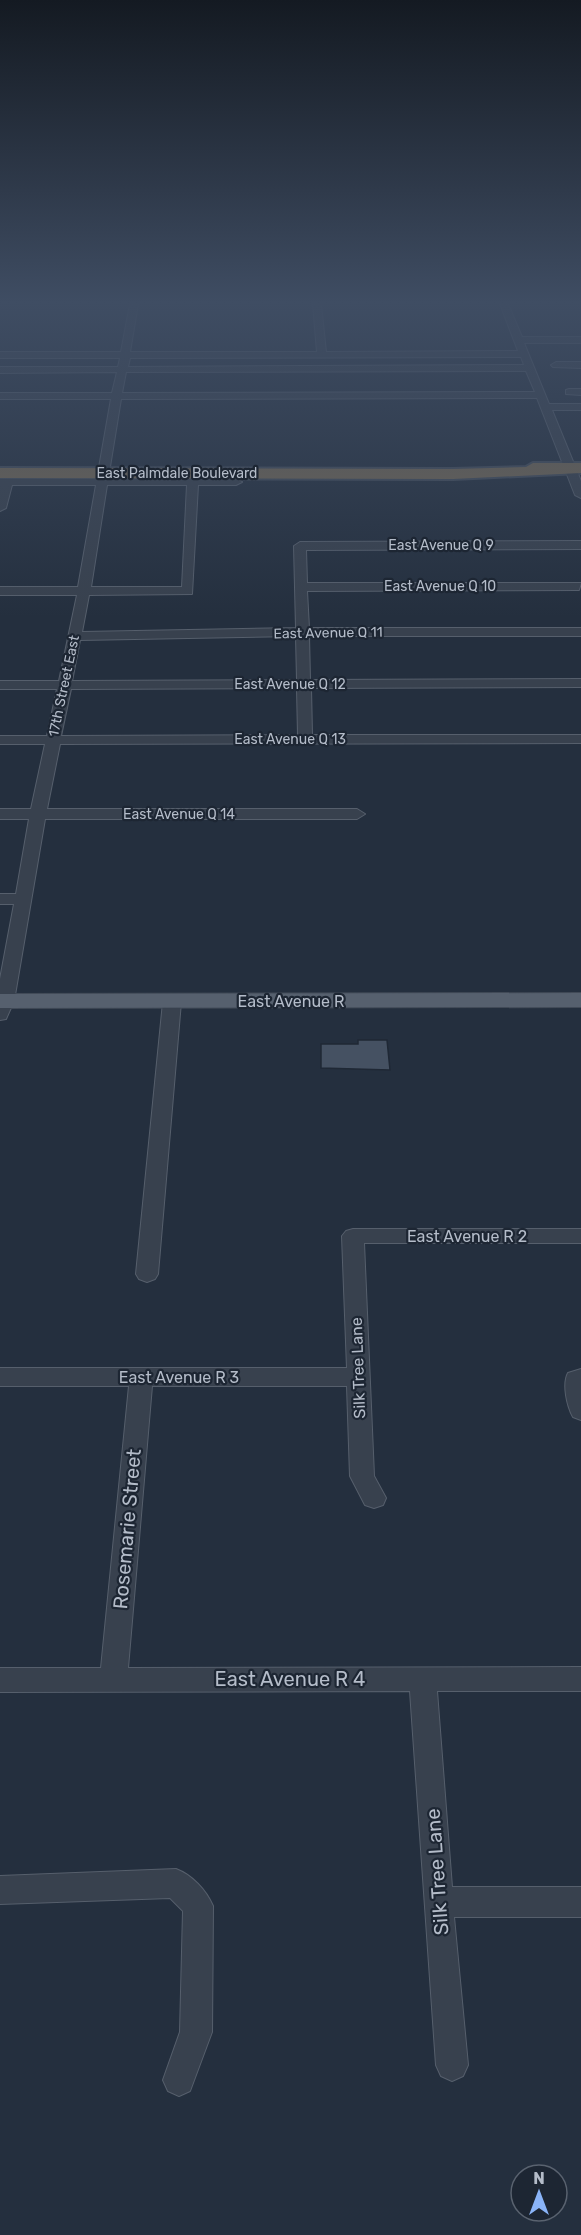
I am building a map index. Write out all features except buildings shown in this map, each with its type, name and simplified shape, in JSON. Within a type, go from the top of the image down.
[{"type":"highway","name":"East Palmdale Boulevard","points":[[2,479],[576,468]]},
{"type":"highway","name":"East Palmdale Boulevard","points":[[354,472],[491,474],[553,469]]},
{"type":"highway","points":[[392,474],[451,470]]},
{"type":"main road","name":"East Avenue R","points":[[2,1006],[172,1002],[581,1000]]},
{"type":"street","name":"17th Street East","points":[[2,1006],[38,814],[84,591],[114,408]]},
{"type":"street","points":[[546,408],[576,468],[581,495]]},
{"type":"street","name":"East Palmdale Boulevard","points":[[102,478],[236,482]]},
{"type":"street","points":[[0,508],[2,479]]},
{"type":"street","points":[[0,591],[188,591],[193,482]]},
{"type":"street","name":"East Avenue Q 9","points":[[301,587],[300,546],[581,545]]},
{"type":"street","name":"East Avenue Q 10","points":[[301,587],[579,586]]},
{"type":"street","points":[[301,587],[305,740]]},
{"type":"street","name":"East Avenue Q 11","points":[[75,636],[302,632],[581,632]]},
{"type":"street","name":"East Avenue Q 12","points":[[0,685],[581,682]]},
{"type":"street","name":"East Avenue Q 13","points":[[0,740],[581,739]]},
{"type":"street","name":"East Avenue Q 14","points":[[0,814],[357,814]]},
{"type":"street","points":[[0,899],[23,899]]},
{"type":"street","points":[[147,1274],[172,1002]]},
{"type":"street","name":"East Avenue R 2","points":[[352,1236],[581,1236]]},
{"type":"street","name":"Silk Tree Lane","points":[[352,1236],[362,1476],[374,1498]]},
{"type":"street","name":"East Avenue R 3","points":[[0,1377],[358,1377]]},
{"type":"street","name":"Rosemarie Street","points":[[113,1680],[141,1378]]},
{"type":"street","points":[[578,1378],[581,1411]]},
{"type":"street","name":"Silk Tree Lane","points":[[423,1679],[452,2065]]},
{"type":"street","name":"East Avenue R 4","points":[[0,1680],[581,1679]]},
{"type":"street","points":[[0,1890],[176,1883],[198,1906],[196,2032],[179,2080]]},
{"type":"street","points":[[438,1902],[581,1902]]}]
